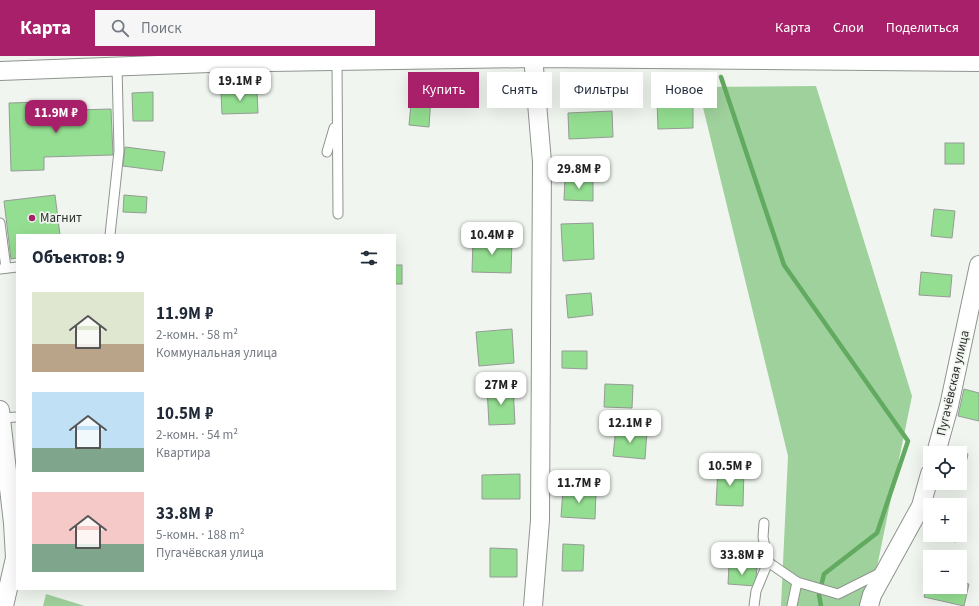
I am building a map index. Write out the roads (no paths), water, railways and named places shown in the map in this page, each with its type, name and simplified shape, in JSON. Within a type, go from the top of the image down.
[{"type":"street","points":[[533,57],[542,162],[540,520],[533,606]]},
{"type":"street","points":[[0,71],[117,66],[210,59],[337,61],[384,58],[533,57],[979,62]]},
{"type":"street","name":"Пугачёвская улица","points":[[938,446],[949,406],[979,265]]},
{"type":"street","points":[[4,606],[15,558],[6,415]]},
{"type":"street","points":[[869,606],[921,506],[926,490]]},
{"type":"lane","points":[[337,61],[338,214]]},
{"type":"lane","points":[[110,234],[119,151],[117,66]]},
{"type":"lane","points":[[327,152],[337,117]]},
{"type":"lane","points":[[0,223],[3,269],[16,267]]},
{"type":"lane","points":[[754,606],[756,591],[768,562],[763,537],[764,523]]},
{"type":"lane","points":[[768,562],[797,582],[838,594],[887,569]]},
{"type":"lane","points":[[792,606],[797,582]]},
{"type":"waterway","points":[[721,77],[784,265],[908,441],[877,533],[824,574],[819,595],[821,606]]},
{"type":"place","name":"Магнит","points":[[32,218]]}]
